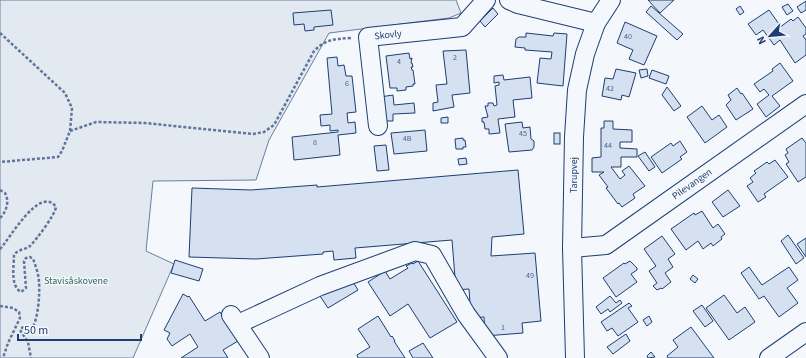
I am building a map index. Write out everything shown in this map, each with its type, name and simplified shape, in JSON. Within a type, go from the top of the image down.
[{"type":"street","name":"Skovly","points":[[378,126],[368,37],[462,27],[486,0]]},
{"type":"street","points":[[509,0],[518,4],[596,23]]},
{"type":"street","name":"Tarupvej","points":[[575,358],[572,248],[574,137],[577,90],[585,54],[596,23],[611,0]]},
{"type":"street","name":"Pilevangen","points":[[572,248],[606,245],[806,104]]},
{"type":"street","points":[[260,358],[234,320],[415,251],[432,255],[466,314],[498,358]]},
{"type":"street","points":[[769,358],[806,332]]},
{"type":"path","points":[[0,33],[65,93],[72,108],[70,131],[58,157],[0,162]]},
{"type":"path","points":[[70,131],[96,122],[145,124],[253,134],[264,132],[274,125],[314,51],[322,43],[335,39],[368,37]]},
{"type":"path","points":[[0,190],[5,193],[7,203],[6,210],[0,218]]},
{"type":"path","points":[[0,249],[25,214],[36,205],[49,201],[53,203],[56,207],[54,215],[29,247],[19,250],[14,255],[14,281],[17,290],[21,292],[26,288],[24,261],[26,258],[30,257],[33,259],[39,283],[38,313],[34,327],[31,329],[24,326],[20,330],[28,342],[31,358]]},
{"type":"path","points":[[0,306],[13,308],[19,312],[20,318],[8,342],[3,358]]},
{"type":"green space","name":"Stavisåskovene","points":[[0,0],[456,0],[461,13],[449,18],[329,33],[269,140],[256,180],[153,181],[146,251],[174,264],[133,358],[0,358]]},
{"type":"building","points":[[648,0],[674,0],[660,13]]},
{"type":"building","points":[[806,1],[806,10],[801,13],[797,7]]},
{"type":"building","points":[[788,4],[793,11],[787,15],[782,7]]},
{"type":"building","points":[[651,6],[683,34],[677,40],[646,12]]},
{"type":"building","points":[[740,6],[744,12],[740,15],[736,9]]},
{"type":"building","points":[[493,8],[498,14],[485,27],[480,21]]},
{"type":"building","points":[[331,10],[333,25],[314,27],[314,30],[305,31],[304,24],[294,25],[293,13]]},
{"type":"building","points":[[769,10],[779,24],[774,28],[775,31],[791,19],[793,21],[798,17],[806,28],[806,34],[803,36],[806,40],[806,55],[795,63],[780,40],[774,45],[763,30],[756,35],[748,24]]},
{"type":"building","points":[[625,22],[657,36],[644,65],[629,59],[633,50],[617,43]]},
{"type":"building","points":[[526,33],[553,36],[554,33],[567,34],[563,86],[537,83],[540,58],[551,59],[552,52],[525,50],[525,48],[515,47],[516,39],[519,37],[526,37]]},
{"type":"building","points":[[466,50],[470,93],[452,95],[454,107],[433,111],[433,103],[438,102],[436,85],[447,84],[443,51]]},
{"type":"building","points":[[409,53],[410,59],[412,58],[411,63],[413,67],[411,67],[413,70],[415,84],[413,84],[413,86],[406,87],[406,90],[397,91],[397,88],[390,88],[386,56]]},
{"type":"building","points":[[337,57],[338,66],[344,65],[346,76],[352,76],[356,112],[347,113],[348,123],[355,122],[356,133],[338,135],[340,155],[294,160],[292,137],[338,132],[338,130],[330,131],[330,125],[321,126],[320,115],[332,114],[327,58]]},
{"type":"building","points":[[780,63],[793,81],[772,96],[780,106],[766,117],[757,104],[769,95],[764,89],[760,92],[754,84],[773,71],[772,69]]},
{"type":"building","points":[[616,69],[636,73],[629,97],[622,95],[621,100],[602,96],[605,78],[613,79]]},
{"type":"building","points":[[647,69],[648,76],[641,78],[639,70]]},
{"type":"building","points":[[652,70],[669,76],[666,84],[649,78]]},
{"type":"building","points":[[503,75],[504,80],[530,77],[532,98],[513,100],[515,117],[498,119],[500,133],[489,134],[489,129],[485,129],[482,118],[488,117],[485,106],[488,106],[488,103],[493,103],[494,106],[497,105],[495,86],[499,85],[499,82],[494,83],[494,76]]},
{"type":"building","points":[[667,87],[681,106],[674,111],[662,95]]},
{"type":"building","points":[[737,88],[753,109],[736,120],[726,105],[731,100],[728,95]]},
{"type":"building","points":[[393,95],[394,105],[414,103],[415,113],[393,114],[393,121],[383,121],[380,97]]},
{"type":"building","points":[[702,106],[712,120],[719,115],[727,127],[705,143],[687,117]]},
{"type":"building","points":[[448,117],[448,123],[441,123],[441,118]]},
{"type":"building","points":[[604,121],[613,121],[613,129],[632,130],[632,142],[620,142],[620,148],[637,149],[637,157],[621,157],[621,167],[611,167],[620,179],[625,175],[622,171],[629,166],[645,186],[633,194],[635,198],[622,207],[606,188],[608,187],[599,175],[604,172],[592,172],[592,158],[601,157],[601,128],[604,128]]},
{"type":"building","points":[[522,122],[523,128],[530,127],[531,139],[534,141],[534,147],[532,150],[509,152],[505,124]]},
{"type":"building","points":[[425,130],[427,151],[394,154],[391,133]]},
{"type":"building","points":[[554,133],[560,133],[560,144],[554,144]]},
{"type":"building","points":[[463,138],[463,140],[465,140],[466,147],[463,147],[463,149],[456,149],[455,139]]},
{"type":"building","points":[[802,138],[806,143],[806,177],[798,182],[786,164],[789,162],[785,155],[788,153],[786,149]]},
{"type":"building","points":[[680,141],[687,152],[680,157],[682,159],[662,173],[651,157],[671,143],[673,146]]},
{"type":"building","points":[[386,145],[389,170],[377,171],[374,146]]},
{"type":"building","points":[[645,152],[655,167],[649,171],[638,156]]},
{"type":"building","points":[[466,158],[467,164],[459,165],[458,159]]},
{"type":"building","points":[[775,160],[788,177],[764,194],[766,197],[758,202],[747,186],[753,182],[750,178],[756,173],[754,171],[767,162],[769,164]]},
{"type":"building","points":[[518,170],[524,234],[492,237],[491,256],[535,253],[541,321],[522,323],[523,333],[485,336],[484,317],[471,318],[469,289],[456,290],[452,240],[355,248],[356,258],[334,260],[333,251],[323,252],[323,254],[256,259],[189,257],[192,188],[251,190],[317,185],[317,187]]},
{"type":"building","points":[[728,190],[740,206],[723,217],[712,202]]},
{"type":"building","points":[[702,211],[713,228],[718,224],[725,234],[721,237],[722,239],[713,246],[711,243],[703,249],[698,241],[686,250],[671,229],[694,213],[695,215]]},
{"type":"building","points":[[788,235],[804,258],[796,264],[781,241]]},
{"type":"building","points":[[662,236],[675,254],[668,259],[673,267],[665,273],[671,282],[662,289],[657,290],[653,286],[657,283],[649,271],[656,266],[644,249]]},
{"type":"building","points":[[806,238],[806,257],[797,244]]},
{"type":"building","points":[[175,260],[203,269],[199,281],[171,273]]},
{"type":"building","points":[[418,261],[457,322],[430,338],[408,304],[390,316],[368,282],[385,271],[390,279],[408,268],[406,266]]},
{"type":"building","points":[[630,261],[637,268],[637,270],[631,274],[637,282],[616,297],[603,278],[624,263],[625,264]]},
{"type":"building","points":[[749,267],[762,285],[789,267],[798,280],[787,288],[798,303],[779,317],[764,296],[759,299],[741,273]]},
{"type":"building","points":[[693,275],[698,279],[695,283],[690,279]]},
{"type":"building","points":[[350,277],[358,290],[328,308],[320,296]]},
{"type":"building","points":[[183,294],[188,297],[189,296],[205,321],[220,312],[238,341],[223,350],[228,358],[181,358],[198,347],[190,334],[172,346],[167,339],[170,333],[164,330]]},
{"type":"building","points":[[724,295],[737,313],[745,307],[755,322],[729,340],[706,308]]},
{"type":"building","points":[[610,296],[616,303],[620,300],[622,303],[610,312],[608,309],[601,314],[596,307]]},
{"type":"building","points":[[629,303],[632,306],[628,308],[638,322],[618,336],[612,328],[607,331],[601,322]]},
{"type":"building","points":[[702,305],[713,321],[705,327],[693,311]]},
{"type":"building","points":[[378,316],[405,358],[358,358],[357,355],[370,347],[358,329]]},
{"type":"building","points":[[649,316],[652,322],[647,326],[643,320]]},
{"type":"building","points":[[691,327],[714,358],[668,358],[667,356],[678,347],[673,340]]},
{"type":"building","points":[[626,334],[630,341],[613,354],[607,347]]},
{"type":"building","points":[[423,343],[433,358],[413,358],[409,351]]},
{"type":"building","points":[[651,352],[655,357],[648,358],[647,356]]}]
